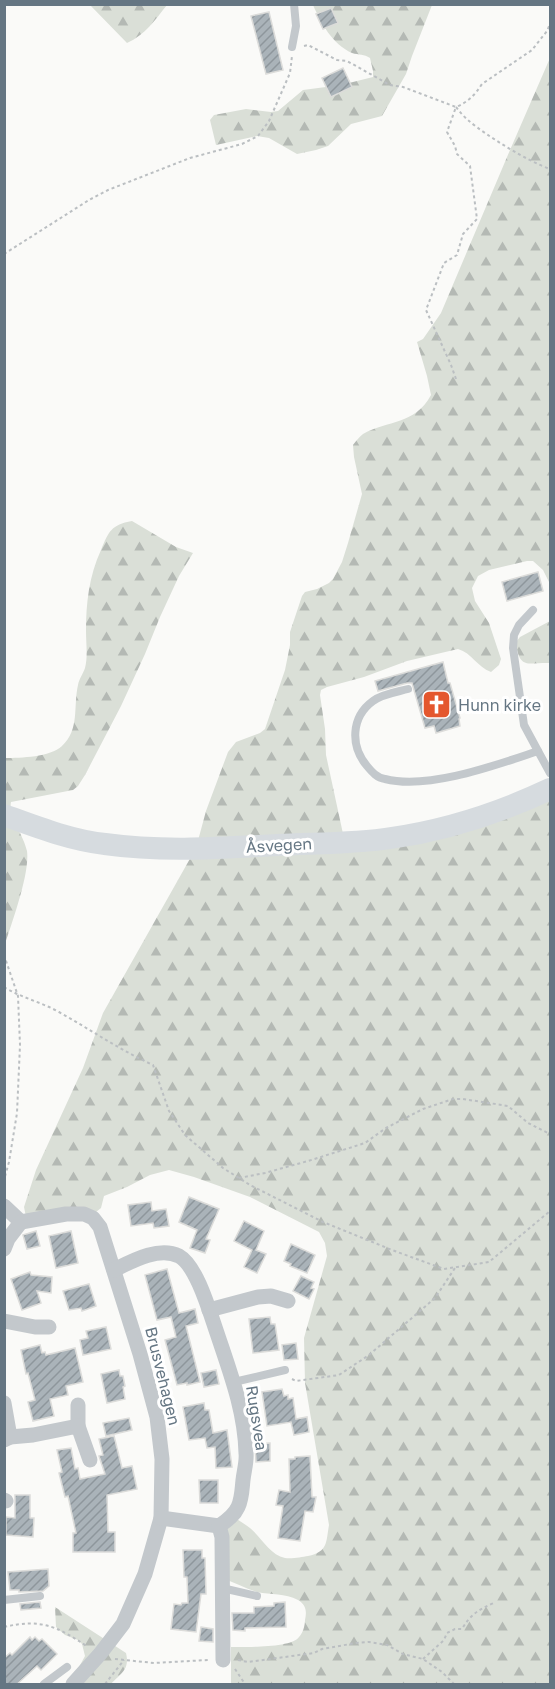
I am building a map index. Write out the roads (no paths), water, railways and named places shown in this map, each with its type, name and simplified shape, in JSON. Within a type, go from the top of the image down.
[{"type":"main road","name":"Åsvegen","points":[[4,815],[47,831],[102,844],[147,849],[236,847],[388,839],[467,822],[518,804],[550,789]]},
{"type":"street","points":[[4,1206],[21,1222],[8,1239],[4,1249]]},
{"type":"street","name":"Brusvehagen","points":[[21,1222],[66,1214],[84,1214],[93,1218],[100,1227],[141,1354],[157,1417],[162,1459],[161,1518],[145,1574],[123,1624],[73,1684]]},
{"type":"street","name":"Rugsvea","points":[[114,1269],[142,1257],[162,1253],[177,1255],[188,1263],[209,1310],[241,1408],[246,1454],[238,1507],[232,1517],[219,1526]]},
{"type":"street","points":[[209,1310],[258,1297],[271,1296],[288,1301]]},
{"type":"street","points":[[4,1322],[49,1327]]},
{"type":"street","points":[[4,1403],[7,1439],[78,1426]]},
{"type":"street","points":[[78,1405],[78,1426],[90,1460]]},
{"type":"street","points":[[161,1518],[219,1526],[222,1537],[223,1660]]},
{"type":"lane","points":[[292,47],[296,26],[294,4]]},
{"type":"lane","points":[[533,610],[519,625],[514,635],[513,648],[524,725],[550,773]]},
{"type":"lane","points":[[408,689],[371,702],[356,725],[357,751],[371,771],[382,779],[399,782],[435,780],[491,767],[538,751]]},
{"type":"lane","points":[[234,1382],[285,1370]]},
{"type":"lane","points":[[222,1588],[257,1596]]},
{"type":"lane","points":[[4,1600],[40,1596]]},
{"type":"lane","points":[[44,1684],[67,1668]]},
{"type":"place","name":"Hunn kirke","points":[[437,705]]}]
